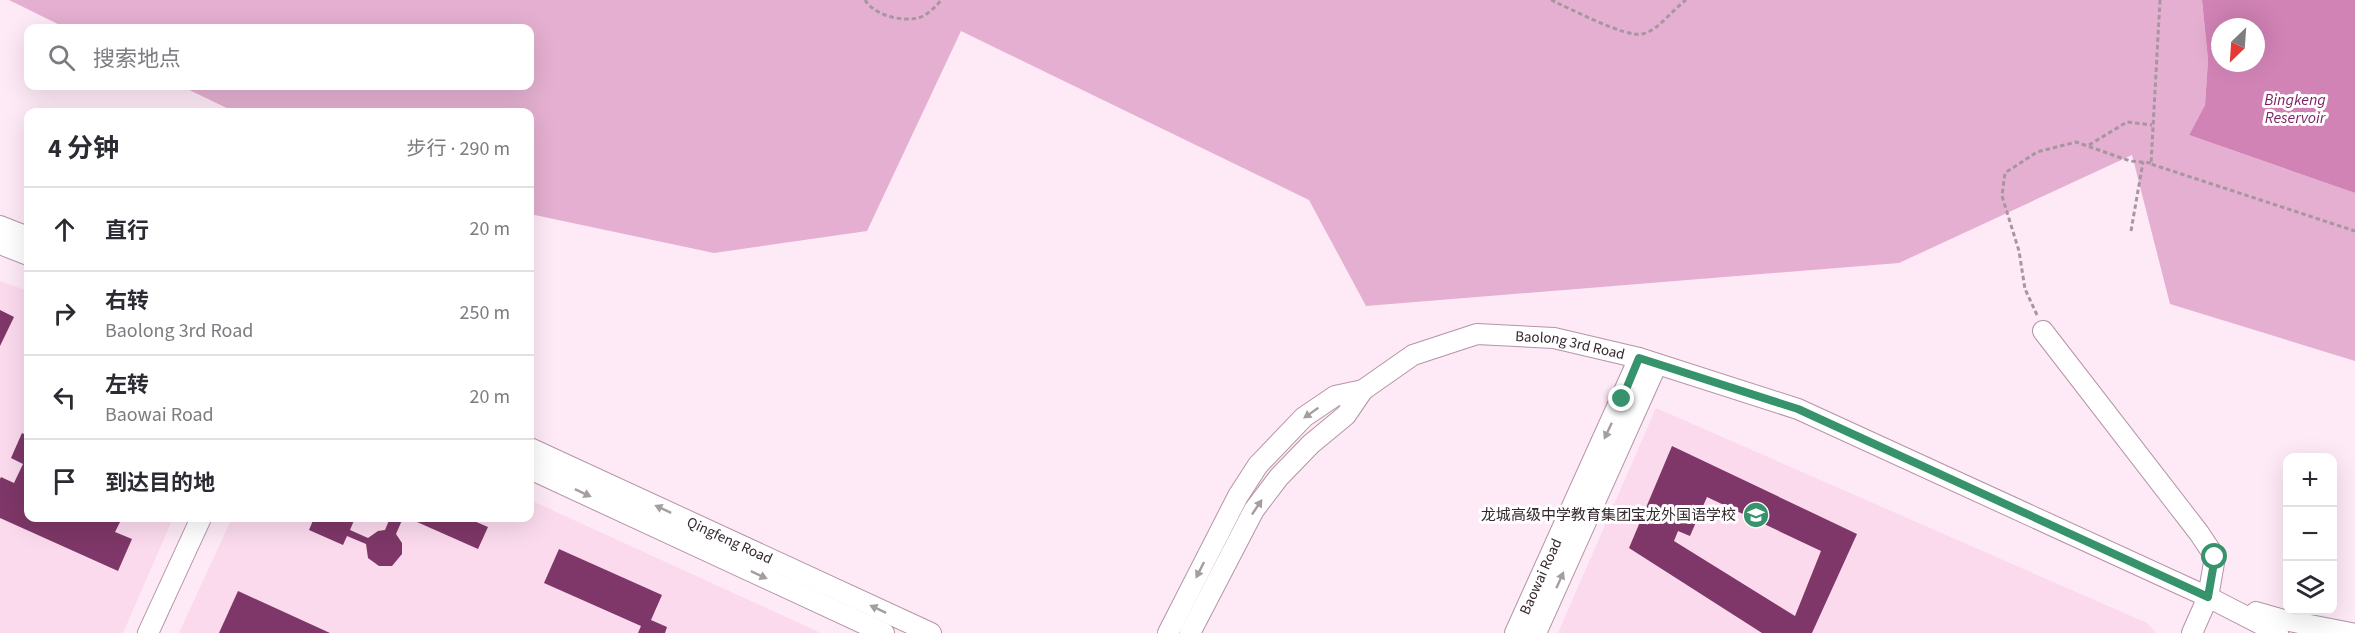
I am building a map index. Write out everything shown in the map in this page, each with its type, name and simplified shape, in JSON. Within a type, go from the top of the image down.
[{"type":"street","points":[[0,226],[24,235]]},
{"type":"street","points":[[0,244],[24,253]]},
{"type":"street","points":[[2043,331],[2199,533],[2215,557],[2208,597],[2192,633]]},
{"type":"street","name":"Baolong 3rd Road","points":[[1190,633],[1254,510],[1279,477],[1311,444],[1346,415],[1364,390],[1413,355],[1477,334],[1554,338],[1648,361],[1798,409],[2208,597]]},
{"type":"street","name":"Baowai Road","points":[[1515,633],[1648,361]]},
{"type":"street","name":"Baowai Road","points":[[1536,633],[1648,361]]},
{"type":"street","name":"Baolong 3rd Road","points":[[1168,633],[1238,496],[1258,465],[1304,417],[1335,396],[1364,390]]},
{"type":"street","name":"Qingfeng Road","points":[[534,450],[931,633]]},
{"type":"street","name":"Qingfeng Road","points":[[534,471],[884,633]]},
{"type":"street","points":[[148,633],[199,522]]},
{"type":"street","points":[[2208,597],[2278,633]]},
{"type":"street","points":[[2208,597],[2284,620],[2351,633]]},
{"type":"path","points":[[865,0],[868,6],[903,19],[920,18],[941,0]]},
{"type":"path","points":[[1551,0],[1628,34],[1642,34],[1658,25],[1686,0]]},
{"type":"path","points":[[2151,164],[2160,0]]},
{"type":"path","points":[[2089,145],[2127,122],[2152,125]]},
{"type":"path","points":[[2043,331],[2025,289],[2019,251],[2002,196],[2006,173],[2037,152],[2076,142],[2089,145],[2130,161],[2151,164],[2355,231]]},
{"type":"path","points":[[2131,231],[2143,162]]},
{"type":"shaded area","points":[[9,0],[2202,0],[2208,60],[2205,105],[2189,135],[2355,193],[2355,361],[2170,304],[2132,155],[1899,263],[1366,306],[1309,200],[961,31],[867,231],[714,253],[534,215],[534,108],[227,108],[189,90],[534,90],[534,24],[58,24]]},
{"type":"shaded area","points":[[0,281],[24,290],[24,522],[171,522],[123,633],[0,633]]},
{"type":"shaded area","name":"龙城高级中学教育集团宝龙外国语学校","points":[[1656,408],[2147,623],[2156,633],[1558,633]]},
{"type":"shaded area","points":[[534,502],[821,633],[179,633],[230,522],[534,522]]},
{"type":"water","name":"Bingkeng Reservoir","points":[[2202,0],[2355,0],[2355,193],[2189,135],[2205,105],[2208,60]]},
{"type":"building","points":[[0,310],[14,317],[0,346]]},
{"type":"building","points":[[22,433],[24,434],[24,522],[120,522],[115,532],[132,539],[118,571],[0,518],[0,479],[1,477],[14,483],[23,464],[11,458]]},
{"type":"building","points":[[1672,446],[1857,534],[1812,633],[1762,633],[1629,548]],"holes":[[[1707,497],[1821,551],[1795,616],[1674,541],[1678,531],[1690,536]]]},
{"type":"building","points":[[312,522],[353,522],[350,530],[368,538],[378,531],[385,530],[388,522],[401,522],[396,534],[402,543],[402,554],[392,566],[379,566],[368,558],[366,544],[347,536],[343,545],[309,530]]},
{"type":"building","points":[[417,522],[476,522],[488,527],[478,549]]},
{"type":"building","points":[[559,549],[662,595],[651,620],[667,627],[665,633],[638,633],[641,626],[544,583]]},
{"type":"building","points":[[238,591],[330,633],[219,633]]},
{"type":"place","name":"龙城高级中学教育集团宝龙外国语学校","points":[[1756,515]]},
{"type":"route","points":[[1622,399],[1639,358],[1798,409],[2208,597],[2215,557]]}]
